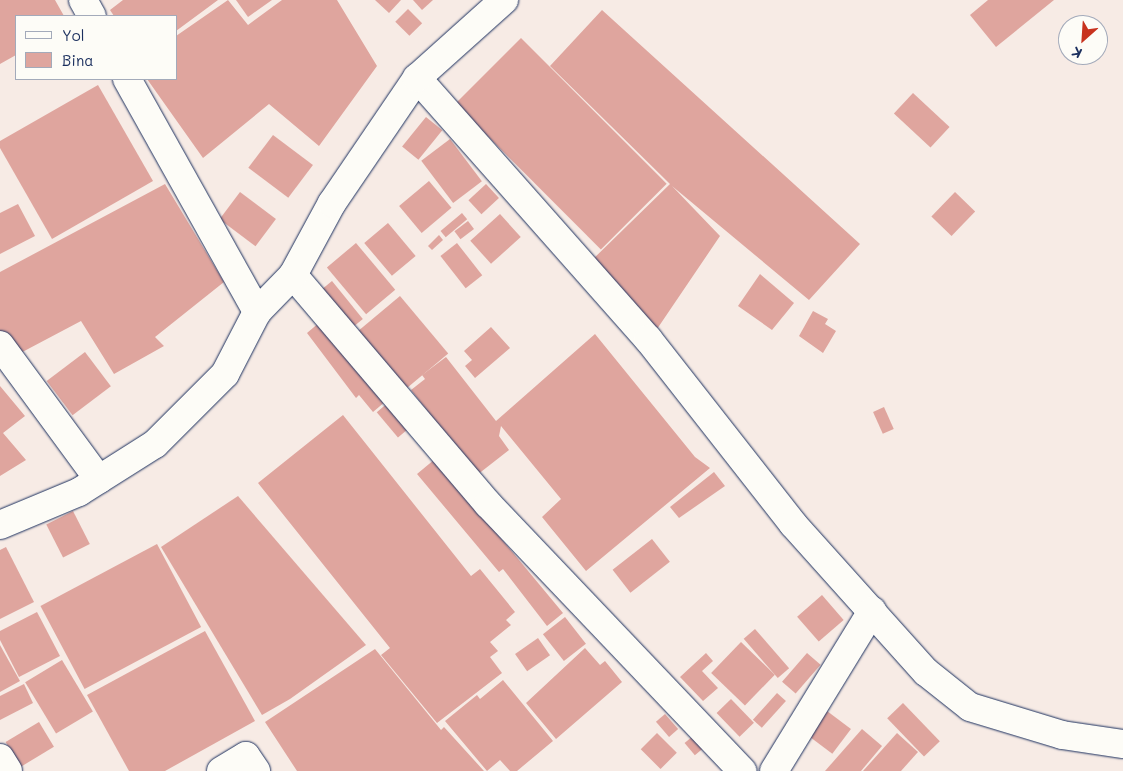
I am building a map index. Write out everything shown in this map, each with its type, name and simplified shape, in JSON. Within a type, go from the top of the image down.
[{"type":"street","points":[[83,0],[91,15]]},
{"type":"street","points":[[0,525],[79,492],[155,444],[226,374],[257,312],[294,276],[332,203],[417,78],[504,0]]},
{"type":"street","points":[[417,78],[648,339],[793,524],[926,672],[970,707],[1062,735],[1123,744]]},
{"type":"street","points":[[128,80],[257,312]]},
{"type":"street","points":[[294,276],[488,504],[742,771]]},
{"type":"street","points":[[0,345],[99,480]]},
{"type":"street","points":[[774,771],[872,611]]},
{"type":"street","points":[[221,771],[246,756],[256,771]]},
{"type":"street","points":[[0,758],[8,771]]},
{"type":"building","points":[[0,0],[55,0],[63,15],[15,15],[15,56],[0,64]]},
{"type":"building","points":[[123,0],[218,0],[178,30],[178,15],[113,15],[110,10]]},
{"type":"building","points":[[228,0],[248,25],[282,0],[337,0],[377,66],[319,146],[269,104],[203,158],[148,80],[178,80],[178,35]]},
{"type":"building","points":[[236,0],[272,0],[248,17]]},
{"type":"building","points":[[375,0],[401,0],[389,13]]},
{"type":"building","points":[[413,0],[433,0],[422,10]]},
{"type":"building","points":[[988,0],[1054,0],[996,47],[970,15]]},
{"type":"building","points":[[408,9],[422,23],[409,36],[395,22]]},
{"type":"building","points":[[602,10],[860,244],[809,300],[672,186],[720,236],[655,332],[588,264],[670,184],[550,66]]},
{"type":"building","points":[[521,38],[667,184],[601,249],[455,104]]},
{"type":"building","points":[[98,85],[153,181],[52,239],[0,148],[0,141]]},
{"type":"building","points":[[913,93],[950,127],[930,148],[894,113]]},
{"type":"building","points":[[426,117],[442,130],[418,160],[402,147]]},
{"type":"building","points":[[273,135],[313,165],[288,198],[248,168]]},
{"type":"building","points":[[450,139],[482,181],[453,203],[421,161]]},
{"type":"building","points":[[429,181],[451,208],[422,233],[399,206]]},
{"type":"building","points":[[165,184],[224,282],[155,337],[164,346],[114,374],[81,321],[11,358],[0,339],[0,272]]},
{"type":"building","points":[[486,184],[499,198],[481,214],[468,200]]},
{"type":"building","points":[[240,192],[276,219],[255,246],[220,219]]},
{"type":"building","points":[[955,192],[975,211],[952,236],[931,216]]},
{"type":"building","points":[[18,204],[35,236],[0,254],[0,213]]},
{"type":"building","points":[[462,213],[467,219],[446,237],[441,231]]},
{"type":"building","points":[[500,214],[521,237],[491,264],[470,241]]},
{"type":"building","points":[[468,221],[474,229],[460,239],[454,231]]},
{"type":"building","points":[[388,223],[416,256],[392,276],[364,243]]},
{"type":"building","points":[[439,235],[443,240],[432,250],[428,246]]},
{"type":"building","points":[[356,243],[395,290],[366,314],[327,267]]},
{"type":"building","points":[[457,243],[482,275],[466,288],[440,256]]},
{"type":"building","points":[[760,274],[794,303],[772,330],[738,306]]},
{"type":"building","points":[[332,281],[363,319],[353,327],[322,289]]},
{"type":"building","points":[[400,296],[448,353],[406,389],[358,331]]},
{"type":"building","points":[[813,311],[828,319],[825,324],[836,331],[823,353],[799,336]]},
{"type":"building","points":[[320,322],[386,401],[373,412],[359,395],[356,398],[307,333]]},
{"type":"building","points":[[491,327],[510,348],[475,378],[465,366],[472,360],[464,351]]},
{"type":"building","points":[[595,334],[695,457],[710,468],[586,571],[542,517],[561,499],[501,426],[499,436],[509,450],[477,475],[411,390],[425,379],[422,375],[446,357],[496,421]]},
{"type":"building","points":[[85,352],[111,386],[73,415],[47,381]]},
{"type":"building","points":[[0,386],[25,416],[3,433],[26,460],[0,476]]},
{"type":"building","points":[[389,402],[410,427],[398,438],[377,412]]},
{"type":"building","points":[[884,407],[894,429],[883,434],[873,412]]},
{"type":"building","points":[[343,415],[471,576],[480,569],[515,612],[506,620],[511,625],[490,642],[498,651],[490,657],[502,673],[437,723],[381,655],[390,648],[258,483]]},
{"type":"building","points":[[435,459],[563,613],[547,626],[503,569],[499,572],[417,474]]},
{"type":"building","points":[[714,472],[725,486],[679,518],[670,507]]},
{"type":"building","points":[[238,496],[366,645],[290,699],[262,715],[161,547]]},
{"type":"building","points":[[73,511],[90,544],[63,558],[46,525]]},
{"type":"building","points":[[652,539],[670,562],[630,593],[613,570]]},
{"type":"building","points":[[157,544],[201,627],[85,689],[40,606]]},
{"type":"building","points":[[6,547],[34,602],[0,619],[0,550]]},
{"type":"building","points":[[822,595],[844,620],[819,642],[797,617]]},
{"type":"building","points":[[37,612],[60,656],[19,677],[0,640],[0,631]]},
{"type":"building","points":[[565,617],[586,644],[564,661],[543,634]]},
{"type":"building","points":[[755,629],[789,668],[778,678],[744,639]]},
{"type":"building","points":[[205,631],[255,721],[165,771],[129,771],[87,695]]},
{"type":"building","points":[[538,638],[550,655],[527,671],[515,654]]},
{"type":"building","points":[[741,642],[775,675],[745,706],[711,673]]},
{"type":"building","points":[[0,645],[20,681],[0,692]]},
{"type":"building","points":[[585,648],[600,665],[605,661],[622,682],[556,739],[526,703]]},
{"type":"building","points":[[375,649],[441,730],[444,727],[484,771],[297,771],[265,722]]},
{"type":"building","points":[[706,653],[713,661],[702,671],[718,688],[703,701],[680,677]]},
{"type":"building","points":[[807,653],[821,665],[796,693],[782,682]]},
{"type":"building","points":[[62,660],[93,711],[56,734],[25,682]]},
{"type":"building","points":[[503,680],[553,741],[517,771],[510,771],[500,760],[487,771],[445,721],[477,695],[480,699]]},
{"type":"building","points":[[24,684],[33,703],[0,720],[0,696]]},
{"type":"building","points":[[777,693],[786,701],[762,728],[753,720]]},
{"type":"building","points":[[731,699],[754,723],[740,737],[717,713]]},
{"type":"building","points":[[903,703],[940,741],[924,756],[887,718]]},
{"type":"building","points":[[827,711],[851,729],[832,754],[808,736]]},
{"type":"building","points":[[665,714],[678,729],[669,737],[656,722]]},
{"type":"building","points":[[39,722],[54,747],[21,767],[6,742]]},
{"type":"building","points":[[862,729],[882,746],[861,771],[825,771]]},
{"type":"building","points":[[657,733],[677,753],[661,769],[641,749]]},
{"type":"building","points":[[897,733],[918,752],[901,771],[863,771]]},
{"type":"building","points":[[693,736],[703,748],[695,755],[685,743]]}]
